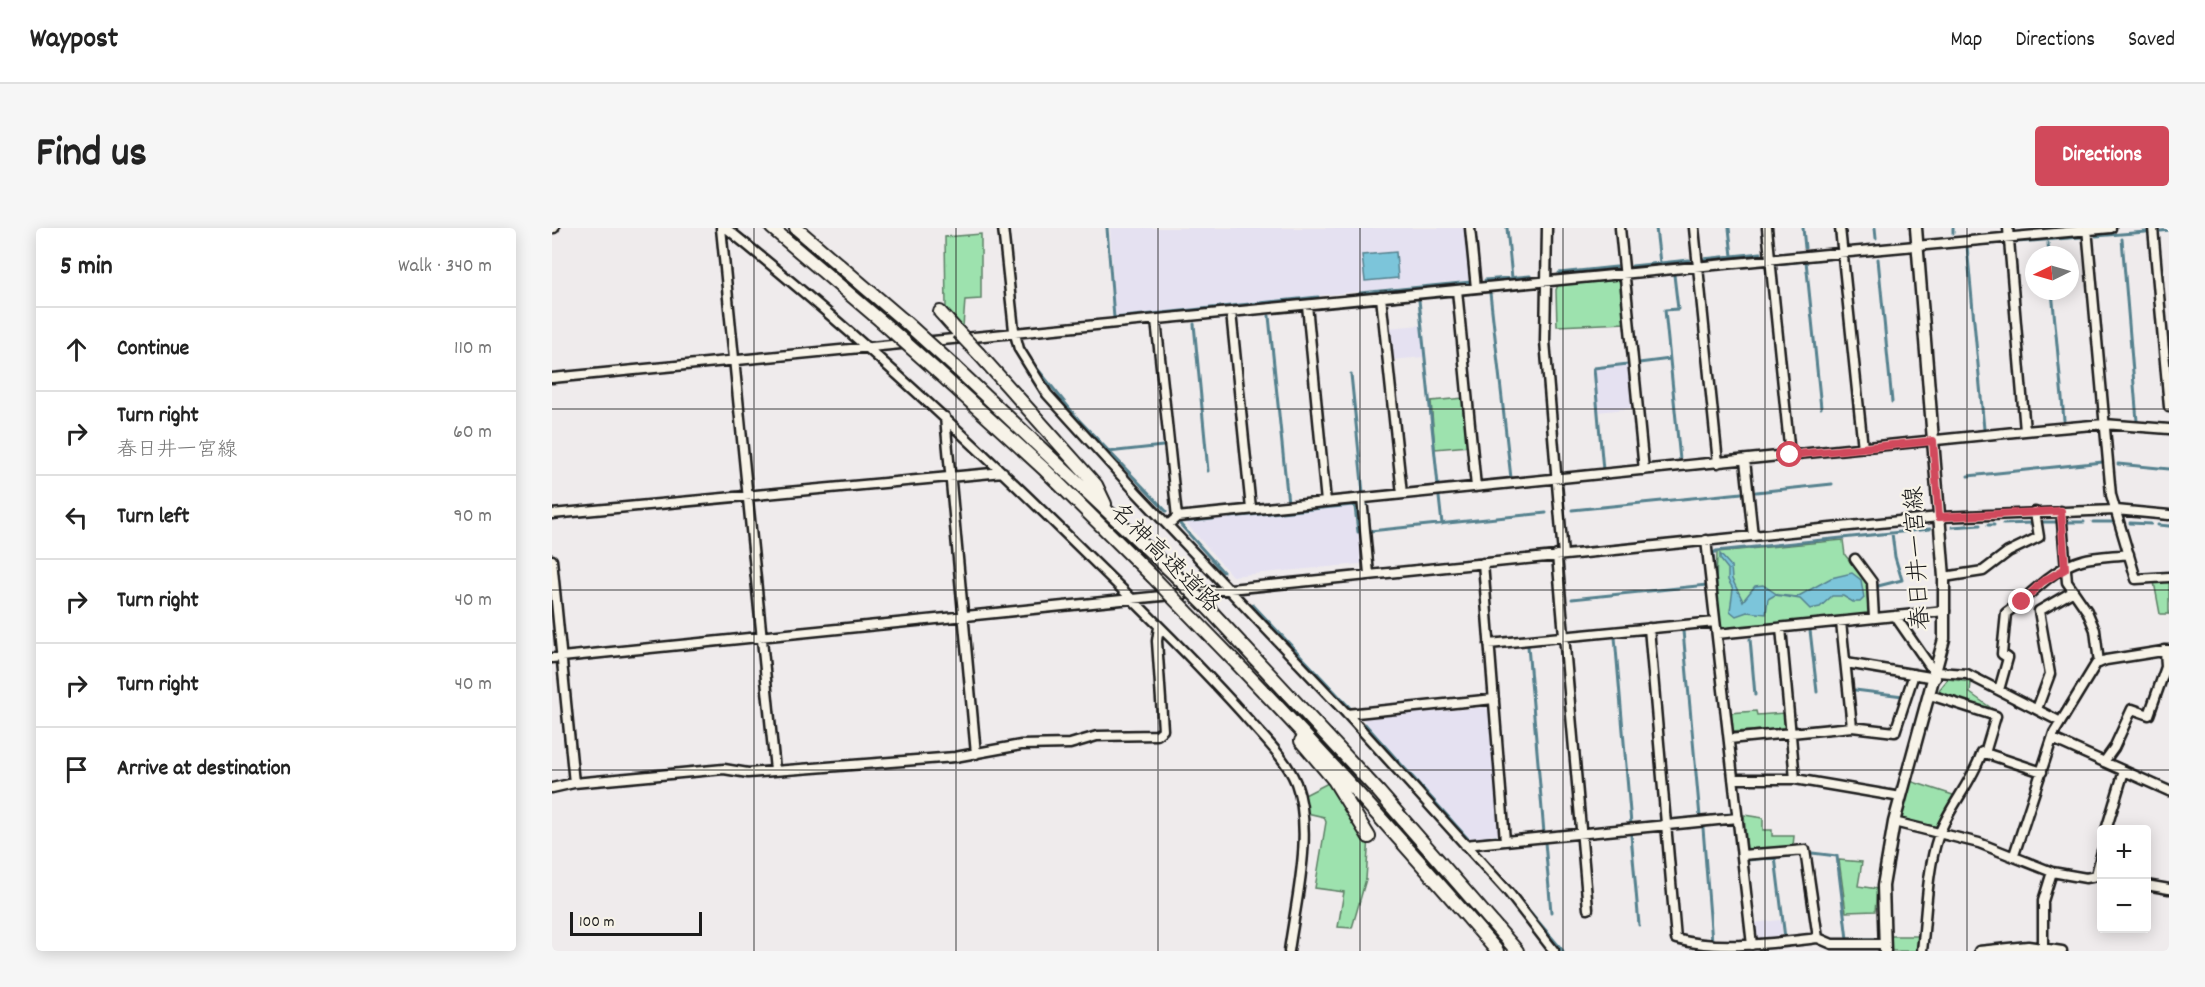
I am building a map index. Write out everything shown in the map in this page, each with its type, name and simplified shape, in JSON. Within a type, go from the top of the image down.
[{"type":"highway","name":"名神高速道路","points":[[772,228],[881,321],[1043,468],[1152,576],[1281,708],[1384,820],[1497,951]]},
{"type":"highway","name":"名神高速道路","points":[[796,228],[956,368],[1175,575],[1379,792],[1517,951]]},
{"type":"highway","points":[[940,312],[1096,485],[1108,512]]},
{"type":"highway","points":[[1281,708],[1296,735],[1334,780],[1369,837]]},
{"type":"main road","name":"春日井一宮線","points":[[1885,947],[1883,886],[1894,822],[1936,676],[1944,639],[1944,577],[1916,228]]},
{"type":"street","points":[[723,228],[869,348],[945,417],[1206,671],[1278,753],[1295,782],[1303,812],[1304,842],[1289,951]]},
{"type":"street","points":[[723,228],[775,770]]},
{"type":"street","points":[[1003,228],[1015,334],[1019,349],[1047,394],[1347,714],[1509,892],[1554,951]]},
{"type":"street","points":[[1470,228],[1476,288]]},
{"type":"street","points":[[1547,228],[1544,281],[1545,341],[1557,479],[1564,637],[1588,909]]},
{"type":"street","points":[[1620,228],[1644,470]]},
{"type":"street","points":[[1694,228],[1718,463]]},
{"type":"street","points":[[1767,228],[1790,455]]},
{"type":"street","points":[[1840,228],[1863,448]]},
{"type":"street","points":[[552,378],[1917,244],[2009,232],[2111,228]]},
{"type":"street","points":[[2153,228],[2169,407]]},
{"type":"street","points":[[2087,229],[2111,495],[2136,579],[2169,577]]},
{"type":"street","points":[[2009,232],[2025,431]]},
{"type":"street","points":[[1457,290],[1476,487]]},
{"type":"street","points":[[1381,297],[1402,494]]},
{"type":"street","points":[[1307,305],[1326,502]]},
{"type":"street","points":[[1231,312],[1251,509]]},
{"type":"street","points":[[1156,320],[1177,517]]},
{"type":"street","points":[[945,417],[976,754]]},
{"type":"street","points":[[1168,525],[1177,517],[2025,431],[2104,424],[2169,429]]},
{"type":"street","points":[[1745,460],[1753,536]]},
{"type":"street","points":[[552,514],[1003,472]]},
{"type":"street","points":[[1362,498],[1369,574]]},
{"type":"street","points":[[556,657],[1939,517],[2116,510],[2169,514]]},
{"type":"street","points":[[2014,855],[2060,721],[2099,663],[2095,630],[2087,611],[2067,582],[2061,511]]},
{"type":"street","points":[[1944,577],[1983,571],[2008,552],[2039,537],[2035,512]]},
{"type":"street","points":[[1706,540],[1752,945]]},
{"type":"street","points":[[1999,690],[2008,658],[2002,654],[2006,613],[2022,602],[2042,582],[2081,560],[2129,554]]},
{"type":"street","points":[[1855,559],[1872,582],[1874,618]]},
{"type":"street","points":[[552,560],[556,657],[574,783]]},
{"type":"street","points":[[1483,563],[1505,841]]},
{"type":"street","points":[[2037,709],[2050,674],[2039,611],[2072,592]]},
{"type":"street","points":[[1717,634],[1945,611]]},
{"type":"street","points":[[1896,616],[1936,676]]},
{"type":"street","points":[[1489,644],[1715,622]]},
{"type":"street","points":[[1841,622],[1852,727]]},
{"type":"street","points":[[552,788],[574,783],[724,769],[748,773],[976,754],[1021,745],[1070,744],[1097,736],[1157,735],[1162,730],[1157,641],[1159,627]]},
{"type":"street","points":[[1649,628],[1676,939],[1710,947],[1818,938],[1832,944],[1885,947]]},
{"type":"street","points":[[1781,628],[1796,779]]},
{"type":"street","points":[[2099,663],[2167,650],[2166,667],[2149,716],[2132,709],[2114,747],[2104,762]]},
{"type":"street","points":[[1846,663],[1936,676],[1967,674],[2060,721]]},
{"type":"street","points":[[1729,739],[1852,727],[1895,732],[1914,674]]},
{"type":"street","points":[[1930,695],[1996,716],[1985,753]]},
{"type":"street","points":[[1347,714],[1494,699]]},
{"type":"street","points":[[2053,739],[2169,791]]},
{"type":"street","points":[[1922,951],[1933,856],[1954,802],[1977,768],[1982,752],[2042,772]]},
{"type":"street","points":[[2108,825],[2124,771]]},
{"type":"street","points":[[1733,779],[1796,779],[1901,797]]},
{"type":"street","points":[[1465,845],[1738,818]]},
{"type":"street","points":[[1894,822],[1942,831],[2014,855],[2052,872],[2086,878],[2097,875]]},
{"type":"street","points":[[1742,855],[1805,850],[1807,852],[1818,938]]},
{"type":"street","points":[[2043,949],[2043,901],[2052,872]]},
{"type":"street","points":[[2151,886],[2169,889]]},
{"type":"street","points":[[1979,951],[2043,949],[2062,951]]},
{"type":"shaded area","points":[[1110,228],[1466,228],[1471,280],[1115,317]]},
{"type":"shaded area","points":[[1421,325],[1424,357],[1391,360],[1388,328]]},
{"type":"shaded area","points":[[1631,365],[1635,408],[1598,412],[1594,369]]},
{"type":"shaded area","points":[[1352,506],[1357,533],[1360,533],[1363,561],[1360,564],[1232,576],[1185,522]]},
{"type":"shaded area","points":[[1486,707],[1489,710],[1500,834],[1470,839],[1362,718]]},
{"type":"shaded area","points":[[1781,920],[1783,940],[1761,942],[1754,937],[1752,923]]},
{"type":"green space","points":[[981,234],[981,299],[965,300],[963,327],[946,308],[945,237]]},
{"type":"green space","points":[[1618,280],[1622,283],[1626,323],[1557,326],[1556,290],[1558,285]]},
{"type":"green space","points":[[1464,398],[1469,446],[1435,449],[1431,401]]},
{"type":"green space","points":[[1843,540],[1845,555],[1870,585],[1871,616],[1723,630],[1720,628],[1716,585],[1717,552]]},
{"type":"green space","points":[[2169,581],[2169,614],[2160,614],[2154,582]]},
{"type":"green space","points":[[1948,679],[1971,682],[1970,693],[1994,710],[1942,695],[1939,690]]},
{"type":"green space","points":[[1756,711],[1757,715],[1785,713],[1787,725],[1784,729],[1731,732],[1729,713]]},
{"type":"green space","points":[[1334,780],[1369,837],[1366,879],[1352,928],[1338,927],[1344,892],[1315,888],[1326,822],[1324,817],[1303,812],[1299,798]]},
{"type":"green space","points":[[1910,781],[1956,796],[1940,829],[1900,820]]},
{"type":"green space","points":[[1744,815],[1763,818],[1763,830],[1772,830],[1772,836],[1794,836],[1793,846],[1747,850]]},
{"type":"green space","points":[[1839,860],[1862,862],[1858,886],[1877,889],[1875,911],[1846,912]]},
{"type":"green space","points":[[1888,936],[1919,936],[1916,951],[1889,951]]},
{"type":"water","points":[[1396,252],[1398,278],[1365,281],[1362,255]]},
{"type":"water","points":[[1720,554],[1731,566],[1732,579],[1743,601],[1755,586],[1763,585],[1778,595],[1797,597],[1831,578],[1852,573],[1861,580],[1864,598],[1860,602],[1853,602],[1843,596],[1832,596],[1820,607],[1810,609],[1800,599],[1775,595],[1768,599],[1766,614],[1747,612],[1736,616],[1730,611],[1733,589],[1728,580],[1728,569],[1720,559]]},
{"type":"waterway","points":[[1107,228],[1114,318],[1318,297]]},
{"type":"waterway","points":[[1507,228],[1512,278]]},
{"type":"waterway","points":[[1656,228],[1660,263]]},
{"type":"waterway","points":[[1729,228],[1732,256]]},
{"type":"waterway","points":[[1803,228],[1805,248]]},
{"type":"waterway","points":[[1875,228],[1876,238]]},
{"type":"waterway","points":[[1953,228],[1953,233]]},
{"type":"waterway","points":[[2161,231],[2169,230]]},
{"type":"waterway","points":[[2096,236],[2146,232]]},
{"type":"waterway","points":[[2017,242],[2081,237]]},
{"type":"waterway","points":[[2122,239],[2137,421]]},
{"type":"waterway","points":[[1947,247],[2003,243]]},
{"type":"waterway","points":[[1967,246],[1984,429]]},
{"type":"waterway","points":[[1849,256],[1900,251]]},
{"type":"waterway","points":[[1703,259],[1761,253]]},
{"type":"waterway","points":[[1776,264],[1835,258]]},
{"type":"waterway","points":[[1878,259],[1892,402]]},
{"type":"waterway","points":[[1632,266],[1689,260]]},
{"type":"waterway","points":[[1806,261],[1821,408]]},
{"type":"waterway","points":[[1559,273],[1616,267]]},
{"type":"waterway","points":[[1674,275],[1678,309],[1665,310],[1680,460]]},
{"type":"waterway","points":[[1485,280],[1530,276]]},
{"type":"waterway","points":[[1360,293],[1471,282]]},
{"type":"waterway","points":[[1490,293],[1511,478]]},
{"type":"waterway","points":[[1419,300],[1438,485]]},
{"type":"waterway","points":[[2053,300],[2064,420]]},
{"type":"waterway","points":[[1269,316],[1288,503]]},
{"type":"waterway","points":[[1194,324],[1208,471]]},
{"type":"waterway","points":[[1639,363],[1670,359]]},
{"type":"waterway","points":[[1603,470],[1594,368],[1628,364]]},
{"type":"waterway","points":[[1036,367],[1078,419],[1166,511]]},
{"type":"waterway","points":[[1351,374],[1363,493]]},
{"type":"waterway","points":[[1108,452],[1163,446]]},
{"type":"waterway","points":[[1968,476],[2103,462]]},
{"type":"waterway","points":[[2118,464],[2169,469]]},
{"type":"waterway","points":[[1756,492],[1832,484]]},
{"type":"waterway","points":[[1572,510],[1742,493]]},
{"type":"waterway","points":[[1439,497],[1442,524]]},
{"type":"waterway","points":[[1230,517],[1353,505],[1358,532]]},
{"type":"waterway","points":[[1367,505],[1370,531],[1546,513]]},
{"type":"waterway","points":[[1213,519],[1180,522],[1180,524],[1223,572]]},
{"type":"waterway","points":[[2043,522],[2057,522]]},
{"type":"waterway","points":[[2065,522],[2084,522]]},
{"type":"waterway","points":[[2093,522],[2114,522]]},
{"type":"waterway","points":[[2003,524],[2032,523]]},
{"type":"waterway","points":[[2130,523],[2151,524]]},
{"type":"waterway","points":[[1952,527],[1980,525]]},
{"type":"waterway","points":[[1988,525],[1994,525]]},
{"type":"waterway","points":[[2158,525],[2169,526]]},
{"type":"waterway","points":[[1716,584],[1713,554],[1716,551],[1930,529]]},
{"type":"waterway","points":[[1878,586],[1902,580],[1895,557],[1892,533]]},
{"type":"waterway","points":[[1572,599],[1707,585]]},
{"type":"waterway","points":[[1253,605],[1350,708]]},
{"type":"waterway","points":[[1810,630],[1817,692]]},
{"type":"waterway","points":[[1683,631],[1700,817]]},
{"type":"waterway","points":[[1615,637],[1631,824]]},
{"type":"waterway","points":[[1750,639],[1755,695]]},
{"type":"waterway","points":[[1528,646],[1544,833]]},
{"type":"waterway","points":[[1855,690],[1903,696]]},
{"type":"waterway","points":[[1365,724],[1469,840],[1496,837]]},
{"type":"waterway","points":[[1741,813],[1746,849]]},
{"type":"waterway","points":[[1674,820],[1731,814]]},
{"type":"waterway","points":[[1589,829],[1660,821]]},
{"type":"waterway","points":[[1703,828],[1712,942]]},
{"type":"waterway","points":[[1631,835],[1639,925]]},
{"type":"waterway","points":[[1545,842],[1551,912]]},
{"type":"waterway","points":[[1812,853],[1837,856],[1847,939],[1876,939]]},
{"type":"waterway","points":[[1748,860],[1800,855]]},
{"type":"waterway","points":[[1775,857],[1785,938]]},
{"type":"waterway","points":[[1516,895],[1563,951]]},
{"type":"route","points":[[1790,455],[1933,441],[1939,517],[2061,511],[2065,569],[2042,582],[2022,602]]}]
